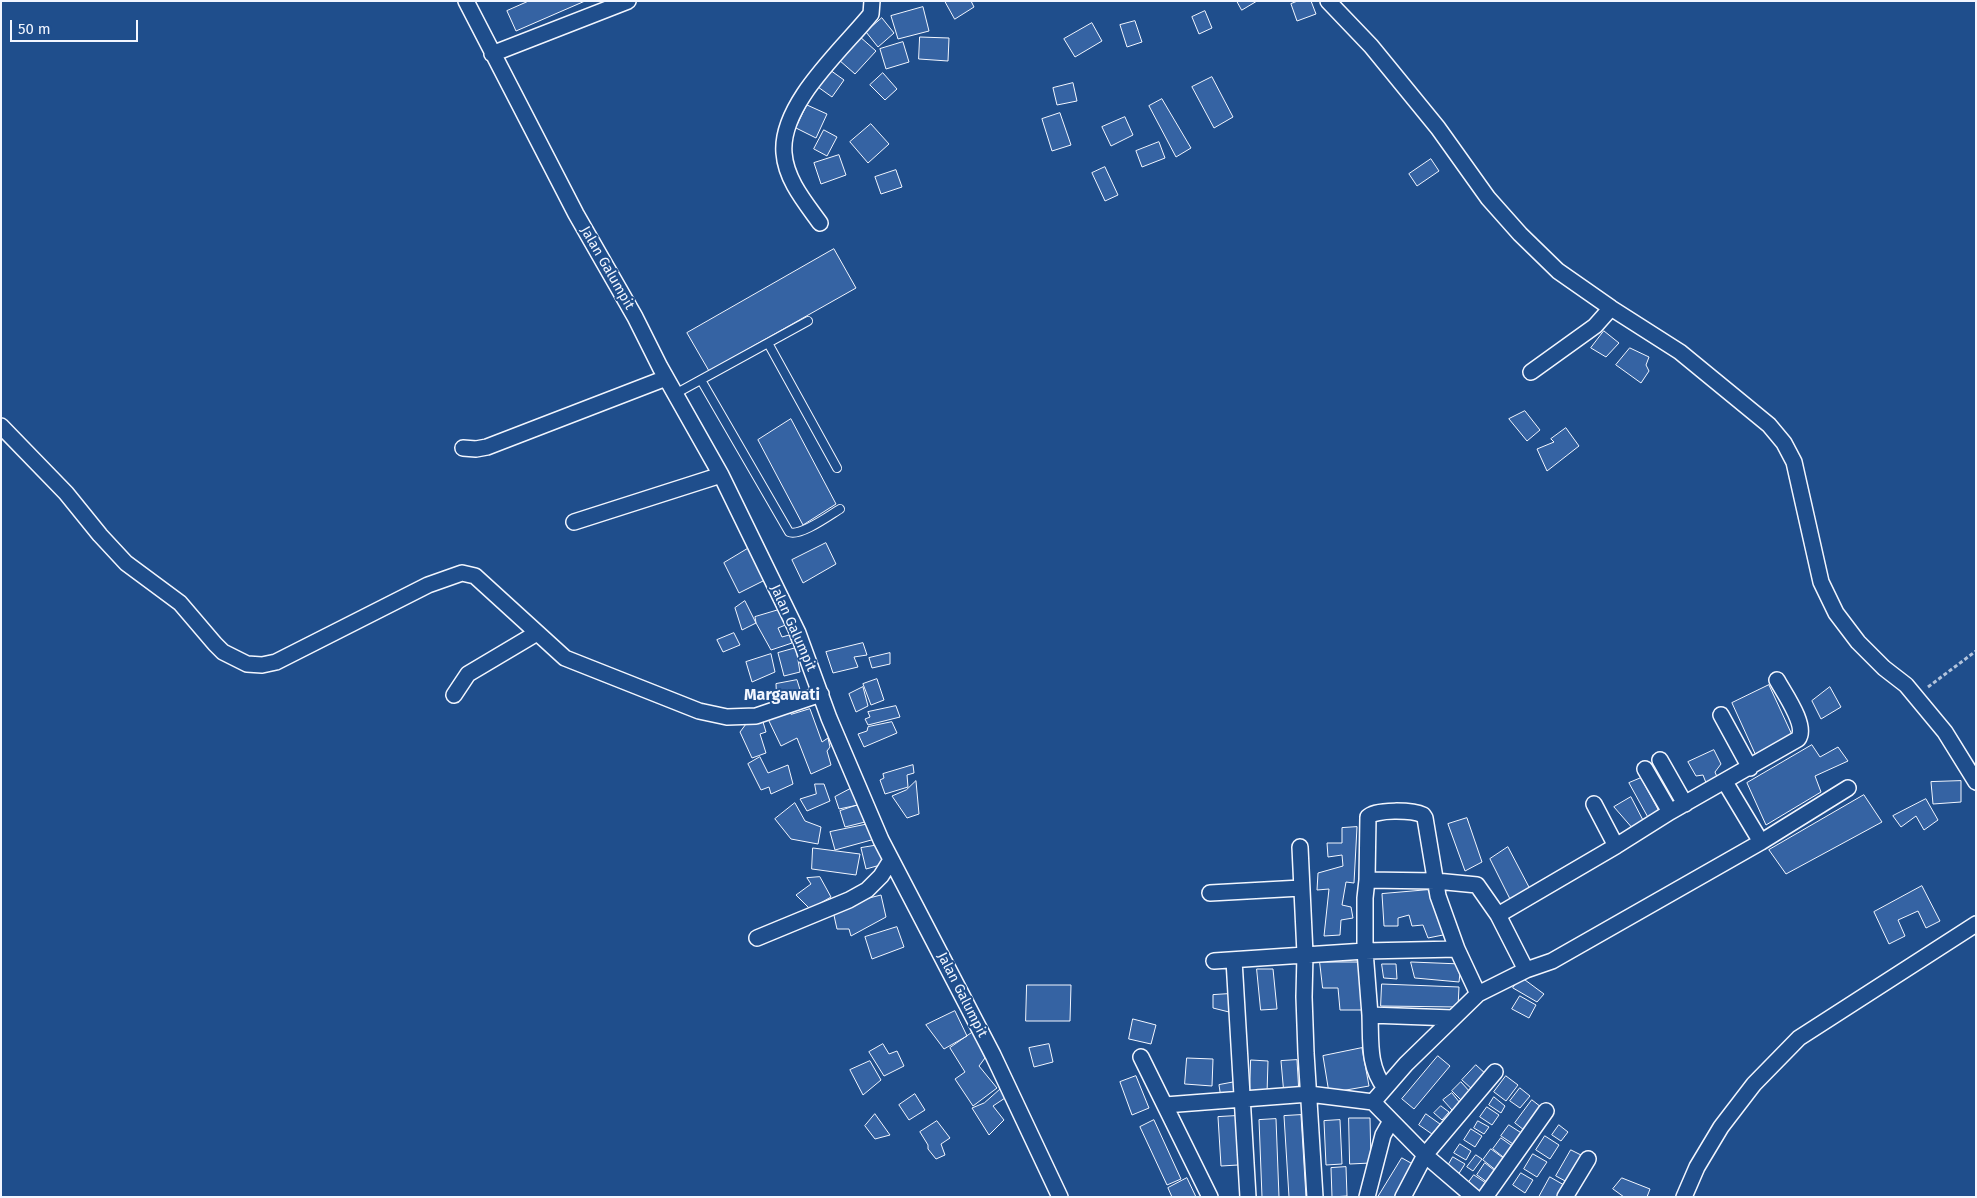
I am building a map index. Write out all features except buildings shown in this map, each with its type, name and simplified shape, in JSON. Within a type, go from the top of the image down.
[{"type":"street","name":"Jalan Galumpit","points":[[466,1],[581,222],[721,474],[798,633],[843,751],[891,860],[993,1055],[1060,1197]]},
{"type":"street","points":[[492,54],[628,1]]},
{"type":"street","points":[[820,223],[796,191],[784,154],[784,139],[797,104],[808,87],[871,14],[872,1]]},
{"type":"street","points":[[1328,1],[1372,46],[1438,128],[1488,198],[1520,234],[1604,316],[1680,352],[1769,425],[1784,443],[1794,462],[1821,582],[1830,603],[1858,642],[1884,668],[1906,685],[1945,732],[1976,782]]},
{"type":"street","points":[[1531,372],[1604,316]]},
{"type":"street","points":[[463,448],[487,447],[666,378]]},
{"type":"street","points":[[1,426],[66,493],[100,535],[126,563],[180,603],[223,652],[247,664],[262,665],[276,662],[428,585],[464,573],[475,576],[564,658],[699,710],[727,717],[756,716],[821,694]]},
{"type":"street","points":[[574,522],[721,474]]},
{"type":"street","points":[[454,695],[468,674],[536,633]]},
{"type":"street","points":[[1498,915],[1670,812],[1798,739],[1801,735],[1799,720],[1777,680]]},
{"type":"street","points":[[1721,716],[1750,768]]},
{"type":"street","points":[[1660,760],[1685,804]]},
{"type":"street","points":[[1645,769],[1670,812]]},
{"type":"street","points":[[1725,782],[1761,842]]},
{"type":"street","points":[[1373,1102],[1406,1064],[1478,994],[1526,970],[1552,961],[1761,842],[1848,788]]},
{"type":"street","points":[[1594,804],[1616,846]]},
{"type":"street","points":[[1386,1088],[1374,1070],[1371,1059],[1365,951],[1365,898],[1369,814],[1396,812],[1421,814],[1425,818],[1438,896],[1457,949],[1478,994]]},
{"type":"street","points":[[1300,847],[1305,954],[1304,997],[1315,1197]]},
{"type":"street","points":[[758,938],[849,900],[867,890],[881,876],[891,860]]},
{"type":"street","points":[[1367,880],[1436,881],[1477,885],[1498,915],[1526,970]]},
{"type":"street","points":[[1210,893],[1301,888]]},
{"type":"street","points":[[1684,1197],[1697,1167],[1721,1127],[1754,1084],[1799,1038],[1976,924]]},
{"type":"street","points":[[1214,961],[1365,951],[1457,949]]},
{"type":"street","points":[[1234,960],[1248,1197]]},
{"type":"street","points":[[1370,1015],[1453,1018]]},
{"type":"street","points":[[1141,1058],[1210,1197]]},
{"type":"street","points":[[1403,1197],[1425,1156],[1495,1072]]},
{"type":"street","points":[[1165,1105],[1309,1094],[1373,1102],[1425,1156],[1474,1197]]},
{"type":"street","points":[[1485,1197],[1546,1111]]},
{"type":"street","points":[[1367,1197],[1383,1135],[1391,1121]]},
{"type":"street","points":[[1565,1197],[1588,1159]]},
{"type":"lane","points":[[675,394],[808,321]]},
{"type":"lane","points":[[768,343],[836,468]]},
{"type":"lane","points":[[701,380],[789,532],[795,534],[840,509]]},
{"type":"path","points":[[1916,697],[1976,651]]},
{"type":"district","name":"Margawati","points":[[782,696]]}]
